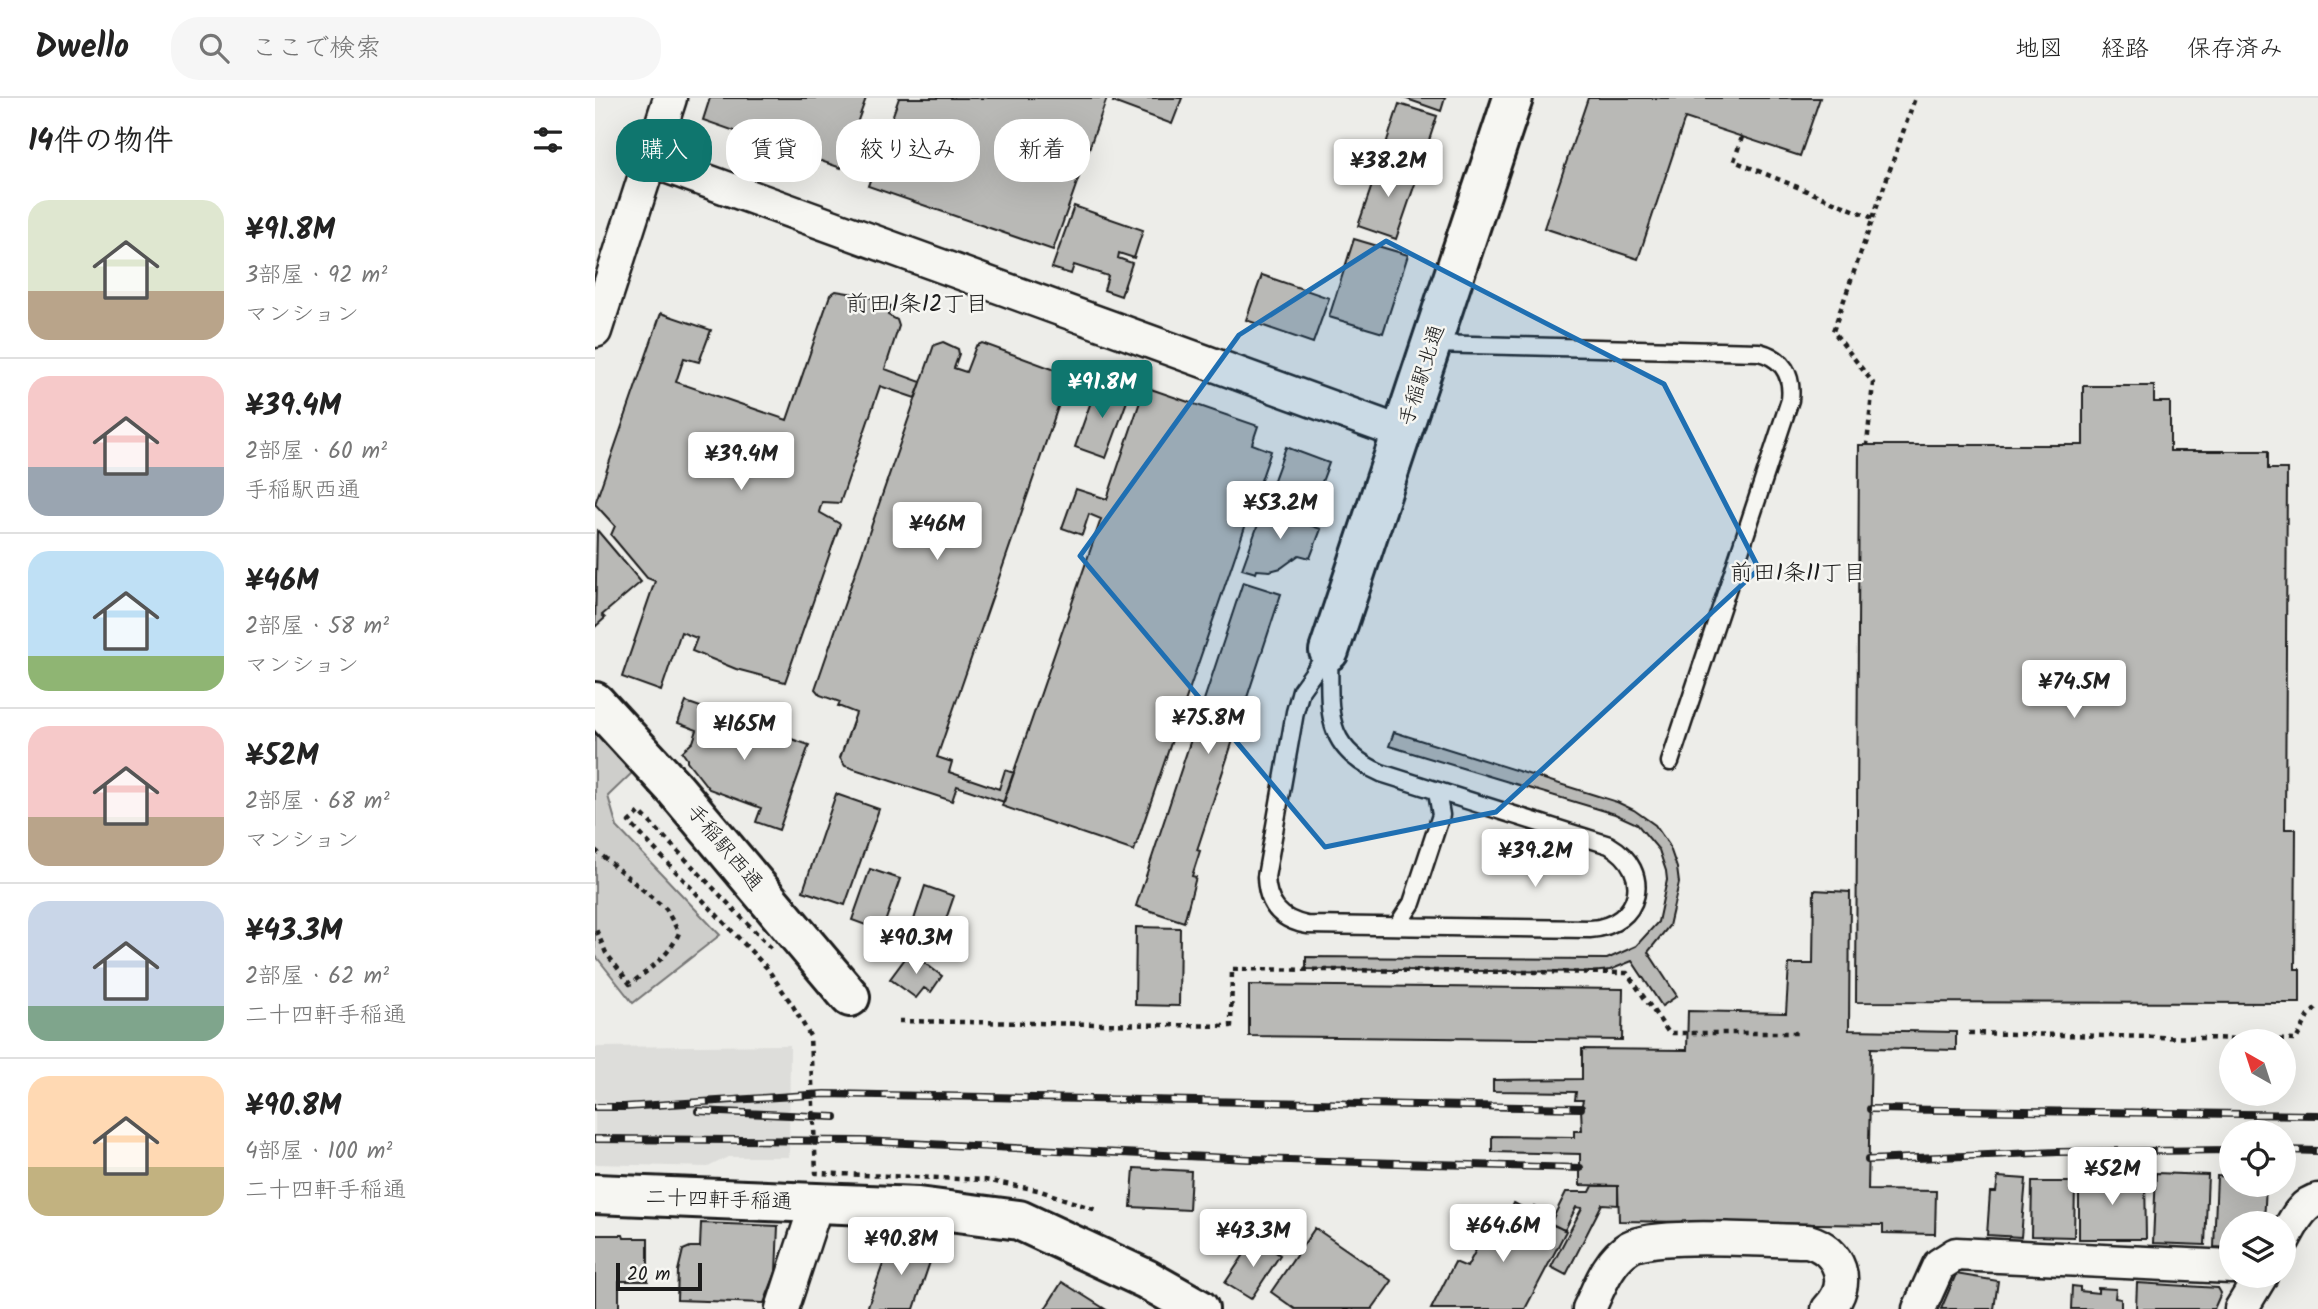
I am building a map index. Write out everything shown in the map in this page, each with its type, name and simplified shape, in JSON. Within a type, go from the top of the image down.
[{"type":"street","points":[[663,119],[670,98]]},
{"type":"street","name":"手稲駅北通","points":[[1329,651],[1513,98]]},
{"type":"street","points":[[595,331],[642,182]]},
{"type":"street","points":[[710,182],[1402,433]]},
{"type":"street","name":"手稲駅西通","points":[[595,702],[675,789],[850,997]]},
{"type":"street","name":"二十四軒手稲通","points":[[595,1194],[918,1207],[1019,1220],[1112,1262],[1185,1305]]},
{"type":"street","points":[[2296,1219],[2311,1202],[2318,1200]]},
{"type":"street","points":[[782,1309],[817,1202]]},
{"type":"street","points":[[1588,1309],[1610,1267],[1619,1257],[1630,1247],[1660,1239],[1808,1241],[1817,1244],[1831,1254],[1841,1274],[1837,1298],[1828,1309]]},
{"type":"street","points":[[1919,1309],[1939,1265],[1956,1254],[2219,1266]]},
{"type":"street","points":[[2241,1309],[2254,1288]]},
{"type":"lane","points":[[1431,345],[1759,352],[1773,355],[1789,375],[1792,387],[1790,400],[1670,762]]},
{"type":"lane","points":[[1329,651],[1330,713],[1339,741],[1350,755],[1362,765],[1381,773],[1609,845],[1632,865],[1637,885],[1636,897],[1622,918],[1601,929],[1307,925],[1296,923],[1277,911],[1266,889],[1266,877],[1295,712],[1301,691],[1329,651]]},
{"type":"lane","points":[[1397,926],[1412,903],[1441,815],[1437,792]]},
{"type":"path","points":[[1867,445],[1873,383],[1833,331],[1915,98]]},
{"type":"path","points":[[1742,137],[1734,161],[1873,218]]},
{"type":"path","points":[[771,948],[640,812],[629,822],[767,968],[810,1036],[816,1173],[985,1180],[1038,1190],[1096,1210]]},
{"type":"path","points":[[595,849],[666,909],[679,933],[673,948],[630,984],[606,953],[595,927]]},
{"type":"path","points":[[899,1021],[1231,1026],[1232,969],[1627,973],[1669,1032],[1800,1033]]},
{"type":"path","points":[[1969,1034],[2296,1040],[2308,1017],[2318,1006]]},
{"type":"highlighted area","points":[[1386,241],[1664,384],[1759,569],[1496,812],[1325,847],[1080,556],[1239,335]]},
{"type":"shaded area","points":[[595,728],[633,772],[608,796],[617,827],[720,935],[633,1003],[595,955]]},
{"type":"shaded area","points":[[790,1045],[789,1157],[728,1157],[708,1167],[595,1164],[595,1047]]},
{"type":"building","points":[[710,98],[866,98],[858,119],[836,119],[836,166],[822,161],[822,119],[726,119],[726,128],[712,123],[712,119],[703,119]]},
{"type":"building","points":[[899,98],[1107,98],[1090,146],[1090,119],[994,119],[994,182],[1077,182],[1053,250],[868,186],[869,182],[980,182],[980,119],[892,119]]},
{"type":"building","points":[[1115,98],[1182,98],[1172,124],[1113,102]]},
{"type":"building","points":[[1404,98],[1445,98],[1441,111]]},
{"type":"building","points":[[1588,98],[1820,98],[1800,156],[1685,118],[1638,259],[1544,228]]},
{"type":"building","points":[[1399,104],[1437,116],[1421,165],[1383,153]]},
{"type":"building","points":[[1381,159],[1419,172],[1396,239],[1358,226]]},
{"type":"building","points":[[1074,206],[1143,230],[1134,258],[1119,253],[1118,258],[1132,263],[1121,296],[1104,290],[1108,276],[1074,265],[1071,274],[1052,268]]},
{"type":"building","points":[[1354,239],[1408,255],[1383,333],[1329,317]]},
{"type":"building","points":[[1262,275],[1329,298],[1313,343],[1246,320]]},
{"type":"building","points":[[836,291],[866,296],[891,306],[888,315],[897,320],[899,326],[885,369],[921,382],[915,398],[880,386],[840,503],[822,502],[819,512],[840,524],[785,682],[736,669],[692,651],[697,638],[681,632],[661,691],[622,677],[655,581],[647,578],[611,535],[615,526],[595,504],[661,313],[711,330],[699,362],[684,358],[676,382],[787,420],[830,295]]},
{"type":"building","points":[[943,342],[958,349],[954,368],[966,372],[976,346],[982,343],[1069,375],[937,757],[952,762],[949,772],[999,789],[1005,770],[1014,773],[1004,802],[957,786],[952,801],[845,766],[840,758],[856,713],[838,706],[840,702],[820,695],[815,689],[934,345]]},
{"type":"building","points":[[1098,382],[1130,393],[1106,458],[1075,447]]},
{"type":"building","points":[[2083,386],[2154,386],[2154,402],[2170,402],[2170,451],[2268,451],[2268,469],[2287,469],[2285,829],[2296,829],[2295,969],[2300,969],[2300,1003],[1856,1002],[1859,445],[2083,445]]},
{"type":"building","points":[[1145,387],[1258,426],[1252,444],[1271,451],[1134,851],[1002,806],[1101,519],[1089,514],[1082,535],[1062,528],[1076,489],[1107,499]]},
{"type":"building","points":[[1286,447],[1329,463],[1310,514],[1267,499]]},
{"type":"building","points":[[1265,505],[1305,519],[1303,523],[1321,529],[1310,558],[1299,555],[1281,568],[1270,571],[1257,570],[1256,573],[1242,569]]},
{"type":"building","points":[[597,530],[641,582],[602,615],[605,618],[595,627]]},
{"type":"building","points":[[1243,582],[1281,594],[1197,850],[1200,851],[1192,876],[1196,877],[1184,922],[1136,906]]},
{"type":"building","points":[[686,702],[809,745],[779,830],[756,822],[761,808],[709,789],[687,761],[682,752],[693,742],[697,730],[678,723]]},
{"type":"building","points":[[1394,732],[1617,802],[1655,825],[1669,845],[1679,883],[1669,926],[1648,952],[1677,996],[1662,1006],[1632,961],[1610,970],[1592,972],[1306,969],[1306,957],[1607,959],[1636,946],[1658,922],[1667,880],[1666,871],[1659,850],[1637,824],[1615,814],[1389,746]]},
{"type":"building","points":[[836,794],[879,809],[845,905],[803,891]]},
{"type":"building","points":[[870,869],[900,879],[882,931],[852,920]]},
{"type":"building","points":[[925,886],[954,896],[944,925],[957,930],[951,945],[936,940],[935,944],[909,935]]},
{"type":"building","points":[[1814,890],[1850,892],[1849,1030],[1956,1032],[1956,1050],[1871,1048],[1868,1190],[1936,1191],[1935,1234],[1883,1233],[1883,1225],[1619,1221],[1618,1186],[1580,1185],[1580,1154],[1492,1152],[1492,1136],[1574,1137],[1574,1131],[1582,1131],[1583,1100],[1575,1100],[1576,1092],[1493,1091],[1493,1080],[1582,1079],[1582,1049],[1687,1050],[1688,1011],[1786,1013],[1789,964],[1813,964]]},
{"type":"building","points":[[1136,927],[1180,928],[1179,1006],[1135,1005]]},
{"type":"building","points":[[910,952],[942,976],[931,992],[924,988],[916,998],[890,979]]},
{"type":"building","points":[[1249,985],[1623,989],[1622,1040],[1249,1036]]},
{"type":"building","points":[[1134,1168],[1191,1171],[1189,1210],[1131,1207]]},
{"type":"building","points":[[2156,1173],[2208,1175],[2205,1245],[2153,1243]]},
{"type":"building","points":[[2145,1175],[2146,1239],[2079,1239],[2079,1176]]},
{"type":"building","points":[[2217,1176],[2219,1197],[2265,1197],[2265,1211],[2219,1211],[2219,1247],[2214,1247]]},
{"type":"building","points":[[1998,1177],[2026,1179],[2021,1237],[1987,1235],[1990,1192],[1996,1192]]},
{"type":"building","points":[[2032,1182],[2075,1182],[2074,1237],[2031,1236]]},
{"type":"building","points":[[1593,1186],[1618,1186],[1618,1205],[1602,1204],[1566,1275],[1551,1267],[1582,1208],[1576,1207],[1565,1230],[1550,1224],[1566,1192],[1590,1192]]},
{"type":"building","points":[[1514,1203],[1531,1212],[1534,1206],[1541,1210],[1538,1217],[1566,1231],[1525,1309],[1431,1309],[1455,1262],[1467,1267],[1495,1214],[1506,1220]]},
{"type":"building","points":[[701,1223],[778,1226],[776,1272],[764,1303],[677,1300],[678,1271],[683,1250],[700,1247]]},
{"type":"building","points":[[1315,1228],[1392,1281],[1372,1309],[1295,1309],[1271,1292]]},
{"type":"building","points":[[595,1235],[648,1238],[648,1281],[619,1281],[619,1309],[595,1309]]},
{"type":"building","points":[[1255,1238],[1280,1255],[1251,1299],[1225,1283]]},
{"type":"building","points":[[892,1239],[933,1253],[914,1309],[871,1309],[868,1306]]},
{"type":"building","points":[[1956,1274],[1998,1281],[1994,1309],[1941,1309]]},
{"type":"building","points":[[1062,1282],[1105,1309],[1045,1309]]},
{"type":"building","points":[[2137,1283],[2218,1288],[2221,1293],[2214,1309],[2136,1309]]},
{"type":"building","points":[[2072,1286],[2080,1287],[2080,1291],[2098,1293],[2098,1288],[2116,1289],[2115,1298],[2121,1299],[2121,1309],[2071,1309]]},
{"type":"railway","points":[[595,1107],[825,1094],[1581,1108]]},
{"type":"railway","points":[[1870,1109],[2318,1115]]},
{"type":"railway","points":[[698,1111],[835,1117]]},
{"type":"railway","points":[[595,1139],[862,1141],[1250,1159],[1580,1168]]},
{"type":"railway","points":[[1868,1160],[2058,1152],[2219,1150]]},
{"type":"railway","points":[[2296,1150],[2318,1151]]},
{"type":"district","name":"前田1条12丁目","points":[[917,303]]},
{"type":"district","name":"前田1条11丁目","points":[[1798,572]]}]
